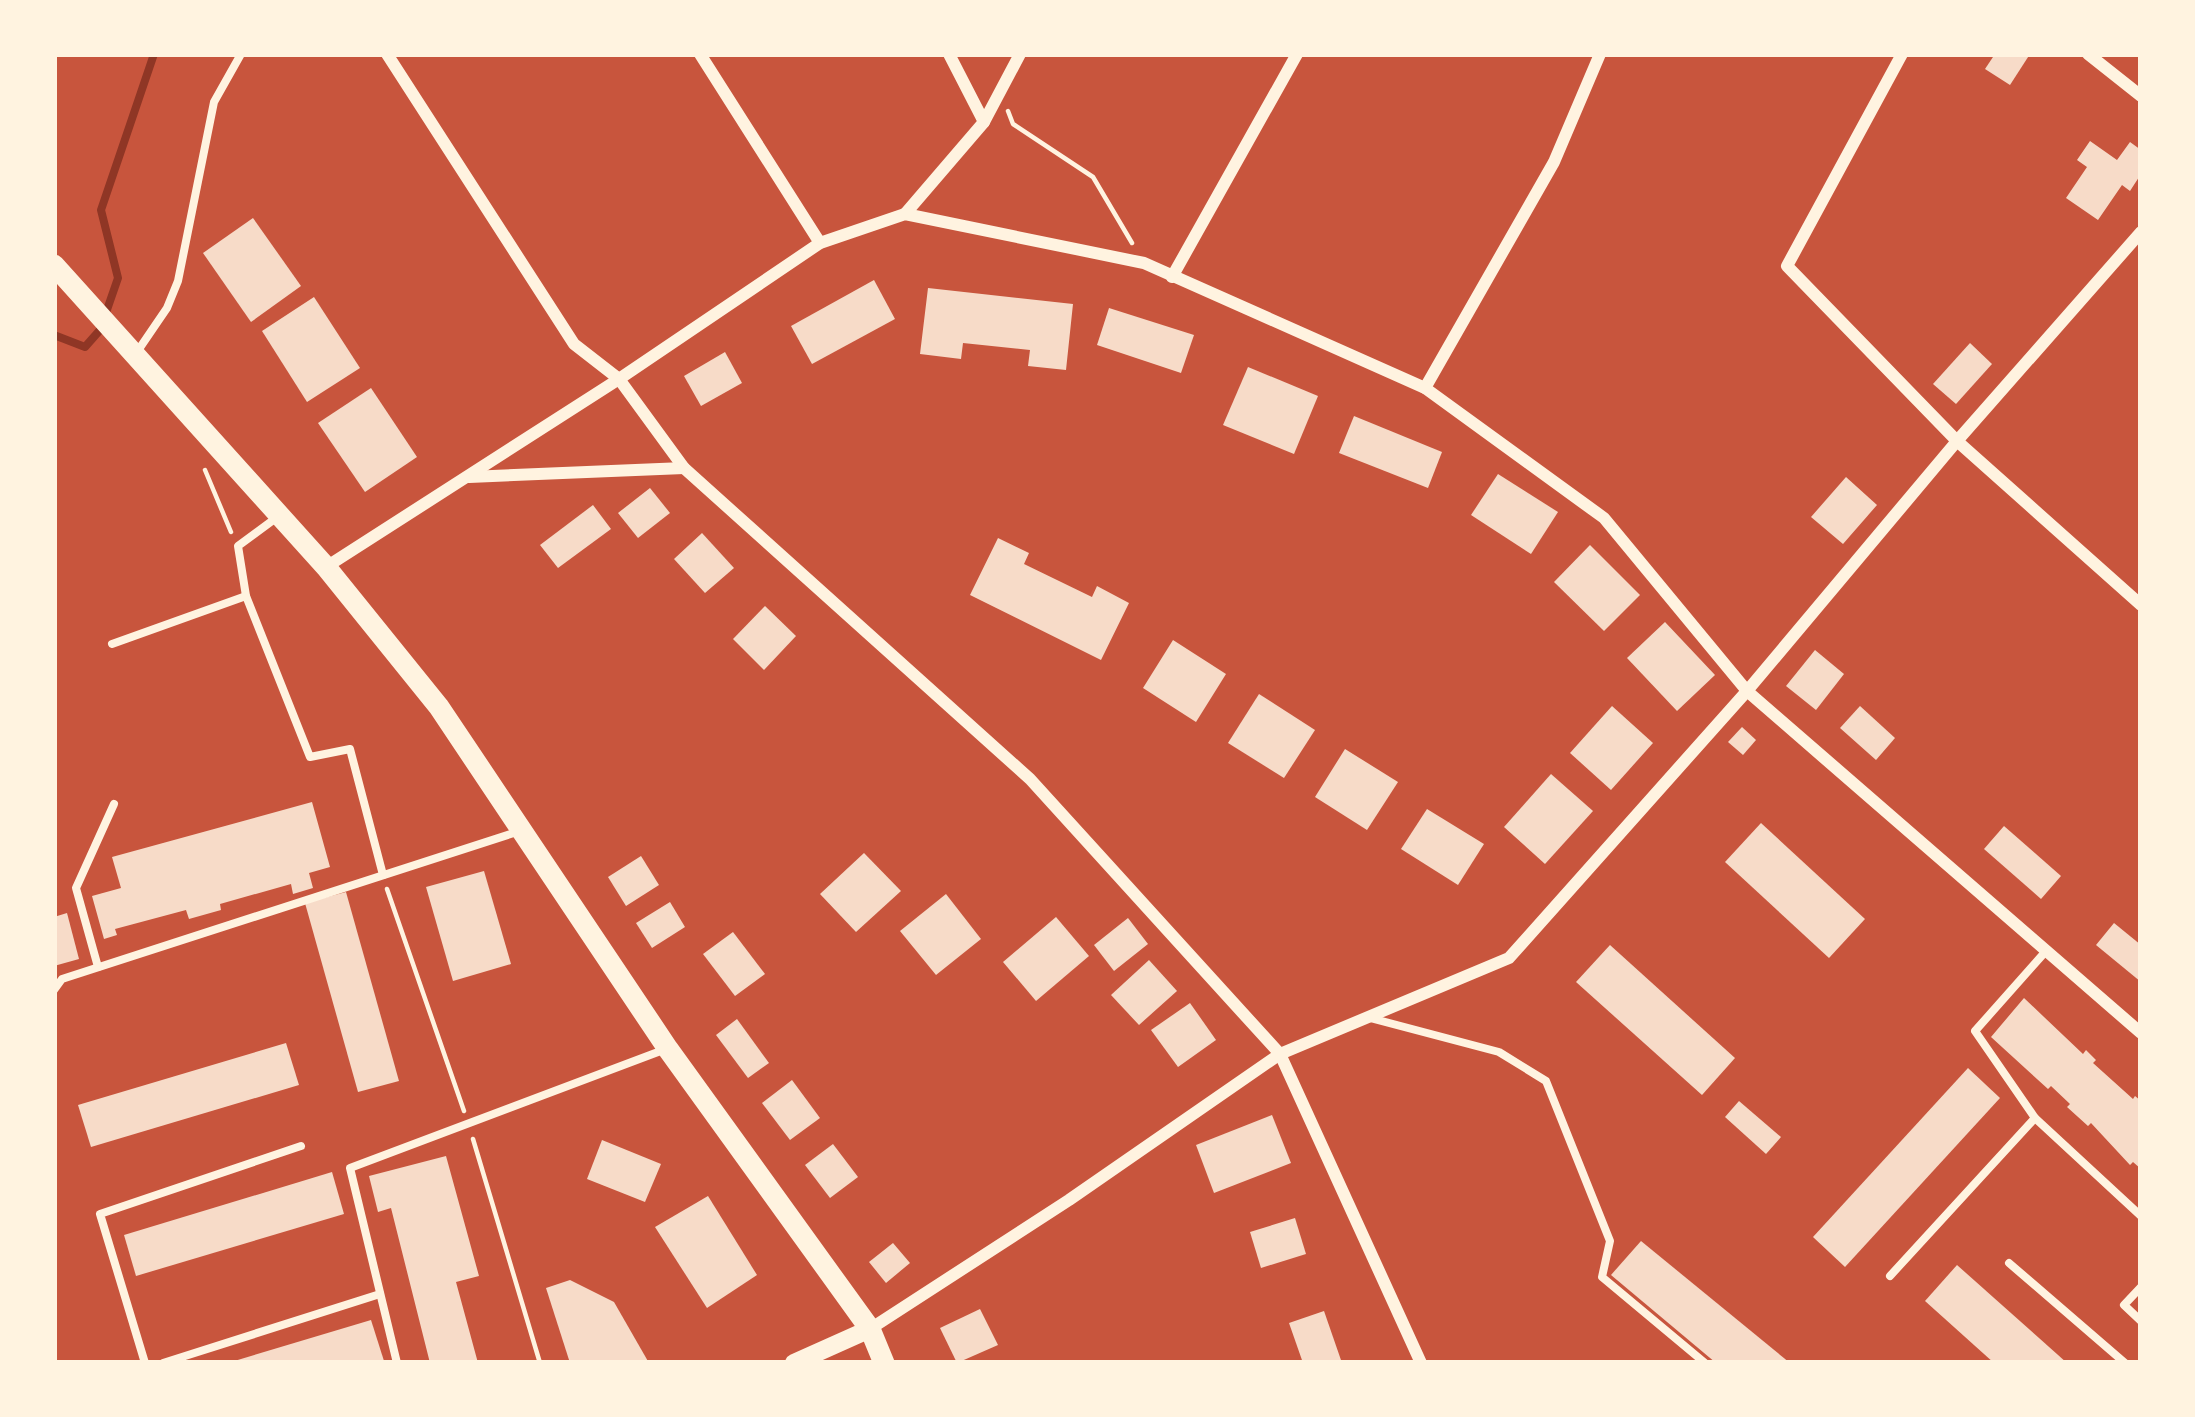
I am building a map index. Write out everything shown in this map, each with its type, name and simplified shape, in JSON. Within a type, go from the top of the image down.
[{"type":"main road","points":[[60,272],[326,567],[439,707],[668,1048],[870,1329],[884,1363]]},
{"type":"street","points":[[387,54],[574,344],[619,380],[684,469],[1030,779],[1280,1054],[1421,1363]]},
{"type":"street","points":[[700,54],[820,243]]},
{"type":"street","points":[[949,54],[984,122]]},
{"type":"street","points":[[326,567],[619,380],[820,243],[904,214],[984,122],[1020,54]]},
{"type":"street","points":[[1172,277],[1297,54]]},
{"type":"street","points":[[1426,388],[1554,162],[1600,54]]},
{"type":"street","points":[[1902,54],[1786,266],[1957,441],[2141,605]]},
{"type":"street","points":[[2088,54],[2141,96]]},
{"type":"street","points":[[904,214],[1144,263],[1426,388],[1604,518],[1747,691],[2141,1033]]},
{"type":"street","points":[[794,1363],[870,1329],[1070,1200],[1280,1054],[1509,958],[1747,691],[2141,232]]},
{"type":"street","points":[[466,477],[684,469]]},
{"type":"lane","points":[[136,353],[167,308],[178,281],[214,102],[241,54]]},
{"type":"lane","points":[[280,515],[238,546],[246,596],[310,757],[350,749],[382,875]]},
{"type":"lane","points":[[112,644],[246,596]]},
{"type":"lane","points":[[98,967],[76,889],[114,804]]},
{"type":"lane","points":[[54,990],[62,979],[522,830]]},
{"type":"lane","points":[[2046,952],[1975,1030],[2035,1118],[2141,1216]]},
{"type":"lane","points":[[1364,1017],[1499,1052],[1546,1081],[1610,1241],[1602,1277],[1706,1363]]},
{"type":"lane","points":[[397,1363],[350,1168],[668,1048]]},
{"type":"lane","points":[[1890,1276],[2035,1118]]},
{"type":"lane","points":[[145,1363],[100,1214],[301,1147]]},
{"type":"lane","points":[[2009,1263],[2126,1363]]},
{"type":"lane","points":[[2141,1287],[2124,1305],[2141,1321]]},
{"type":"lane","points":[[163,1363],[380,1294]]},
{"type":"path","points":[[1000,89],[1012,124],[1093,177],[1144,263]]},
{"type":"path","points":[[206,470],[238,546]]},
{"type":"path","points":[[382,875],[468,1124],[540,1363]]},
{"type":"building","points":[[1995,54],[2030,54],[2010,85],[1985,69]]},
{"type":"building","points":[[2090,141],[2117,160],[2130,142],[2141,150],[2141,174],[2130,191],[2122,185],[2098,220],[2066,198],[2087,167],[2077,160]]},
{"type":"building","points":[[253,218],[301,286],[251,322],[203,253]]},
{"type":"building","points":[[874,280],[895,319],[812,364],[791,326]]},
{"type":"building","points":[[928,288],[1073,304],[1066,370],[1028,366],[1030,350],[963,343],[961,359],[920,354]]},
{"type":"building","points":[[314,297],[360,368],[307,402],[262,331]]},
{"type":"building","points":[[1109,308],[1194,335],[1181,373],[1097,345]]},
{"type":"building","points":[[1970,343],[1992,364],[1956,404],[1933,384]]},
{"type":"building","points":[[725,352],[742,383],[701,406],[684,376]]},
{"type":"building","points":[[1248,367],[1318,396],[1294,454],[1223,425]]},
{"type":"building","points":[[371,388],[417,457],[365,492],[318,423]]},
{"type":"building","points":[[1354,416],[1442,452],[1428,488],[1339,453]]},
{"type":"building","points":[[1498,474],[1558,512],[1531,554],[1471,515]]},
{"type":"building","points":[[1846,477],[1877,505],[1843,544],[1811,517]]},
{"type":"building","points":[[650,488],[670,513],[638,538],[618,513]]},
{"type":"building","points":[[593,505],[611,529],[558,568],[540,545]]},
{"type":"building","points":[[702,533],[734,568],[705,593],[674,559]]},
{"type":"building","points":[[998,538],[1029,553],[1024,564],[1092,597],[1097,586],[1129,603],[1101,660],[970,595]]},
{"type":"building","points":[[1590,545],[1640,595],[1604,631],[1554,582]]},
{"type":"building","points":[[765,606],[796,636],[764,670],[733,639]]},
{"type":"building","points":[[1665,622],[1715,675],[1677,711],[1627,658]]},
{"type":"building","points":[[1173,640],[1226,674],[1196,722],[1143,688]]},
{"type":"building","points":[[1815,650],[1844,674],[1816,710],[1786,686]]},
{"type":"building","points":[[1259,694],[1315,730],[1284,778],[1228,743]]},
{"type":"building","points":[[1612,706],[1653,743],[1611,790],[1570,753]]},
{"type":"building","points":[[1860,706],[1895,738],[1876,760],[1840,728]]},
{"type":"building","points":[[1742,727],[1756,740],[1743,755],[1728,742]]},
{"type":"building","points":[[1345,749],[1398,782],[1367,830],[1315,797]]},
{"type":"building","points":[[1551,774],[1593,811],[1545,864],[1504,827]]},
{"type":"building","points":[[312,802],[330,867],[309,873],[313,888],[293,894],[291,884],[220,904],[221,910],[189,919],[186,910],[115,929],[117,935],[104,939],[92,896],[121,888],[112,857]]},
{"type":"building","points":[[1427,809],[1484,844],[1458,885],[1401,849]]},
{"type":"building","points":[[1761,823],[1865,919],[1829,958],[1725,862]]},
{"type":"building","points":[[2004,826],[2061,876],[2041,899],[1984,849]]},
{"type":"building","points":[[864,853],[901,891],[856,932],[820,894]]},
{"type":"building","points":[[641,856],[659,885],[626,906],[608,877]]},
{"type":"building","points":[[484,871],[511,964],[453,981],[426,887]]},
{"type":"building","points":[[346,892],[399,1081],[358,1092],[305,903]]},
{"type":"building","points":[[946,894],[981,939],[936,975],[900,931]]},
{"type":"building","points":[[670,902],[685,927],[652,948],[636,923]]},
{"type":"building","points":[[67,913],[79,959],[54,966],[54,917]]},
{"type":"building","points":[[1056,917],[1089,956],[1036,1001],[1003,962]]},
{"type":"building","points":[[1128,918],[1148,944],[1114,971],[1094,945]]},
{"type":"building","points":[[2114,923],[2141,945],[2141,982],[2096,945]]},
{"type":"building","points":[[733,932],[765,974],[735,996],[703,954]]},
{"type":"building","points":[[1610,945],[1735,1058],[1702,1095],[1576,982]]},
{"type":"building","points":[[1149,960],[1177,991],[1139,1025],[1111,995]]},
{"type":"building","points":[[2024,998],[2083,1054],[2086,1050],[2096,1060],[2093,1063],[2133,1099],[2141,1101],[2141,1169],[2133,1162],[2130,1165],[2051,1086],[2048,1089],[1991,1037]]},
{"type":"building","points":[[1190,1003],[1216,1040],[1178,1067],[1151,1030]]},
{"type":"building","points":[[737,1019],[769,1063],[748,1078],[716,1035]]},
{"type":"building","points":[[286,1043],[299,1085],[91,1147],[78,1105]]},
{"type":"building","points":[[1968,1068],[2000,1098],[1845,1267],[1813,1237]]},
{"type":"building","points":[[792,1080],[820,1118],[790,1140],[762,1103]]},
{"type":"building","points":[[1739,1101],[1781,1137],[1766,1154],[1725,1117]]},
{"type":"building","points":[[1272,1115],[1291,1163],[1214,1193],[1196,1145]]},
{"type":"building","points":[[602,1140],[661,1164],[645,1202],[587,1179]]},
{"type":"building","points":[[833,1144],[858,1177],[830,1198],[805,1165]]},
{"type":"building","points":[[446,1156],[479,1276],[456,1282],[478,1363],[430,1363],[391,1208],[378,1212],[369,1176]]},
{"type":"building","points":[[332,1172],[344,1214],[136,1276],[124,1235]]},
{"type":"building","points":[[708,1196],[757,1275],[707,1308],[655,1227]]},
{"type":"building","points":[[1295,1218],[1306,1254],[1261,1268],[1250,1232]]},
{"type":"building","points":[[1641,1241],[1790,1363],[1716,1363],[1611,1275]]},
{"type":"building","points":[[893,1243],[910,1263],[886,1283],[869,1262]]},
{"type":"building","points":[[1957,1265],[2067,1363],[1994,1363],[1925,1301]]},
{"type":"building","points":[[570,1280],[614,1302],[649,1363],[570,1363],[546,1288]]},
{"type":"building","points":[[980,1309],[998,1345],[957,1363],[940,1328]]},
{"type":"building","points":[[1324,1311],[1342,1363],[1303,1363],[1289,1323]]},
{"type":"building","points":[[371,1320],[384,1361],[231,1363],[231,1362]]},
{"type":"waterway","points":[[54,335],[85,347],[100,330],[118,278],[101,210],[154,54]]}]
